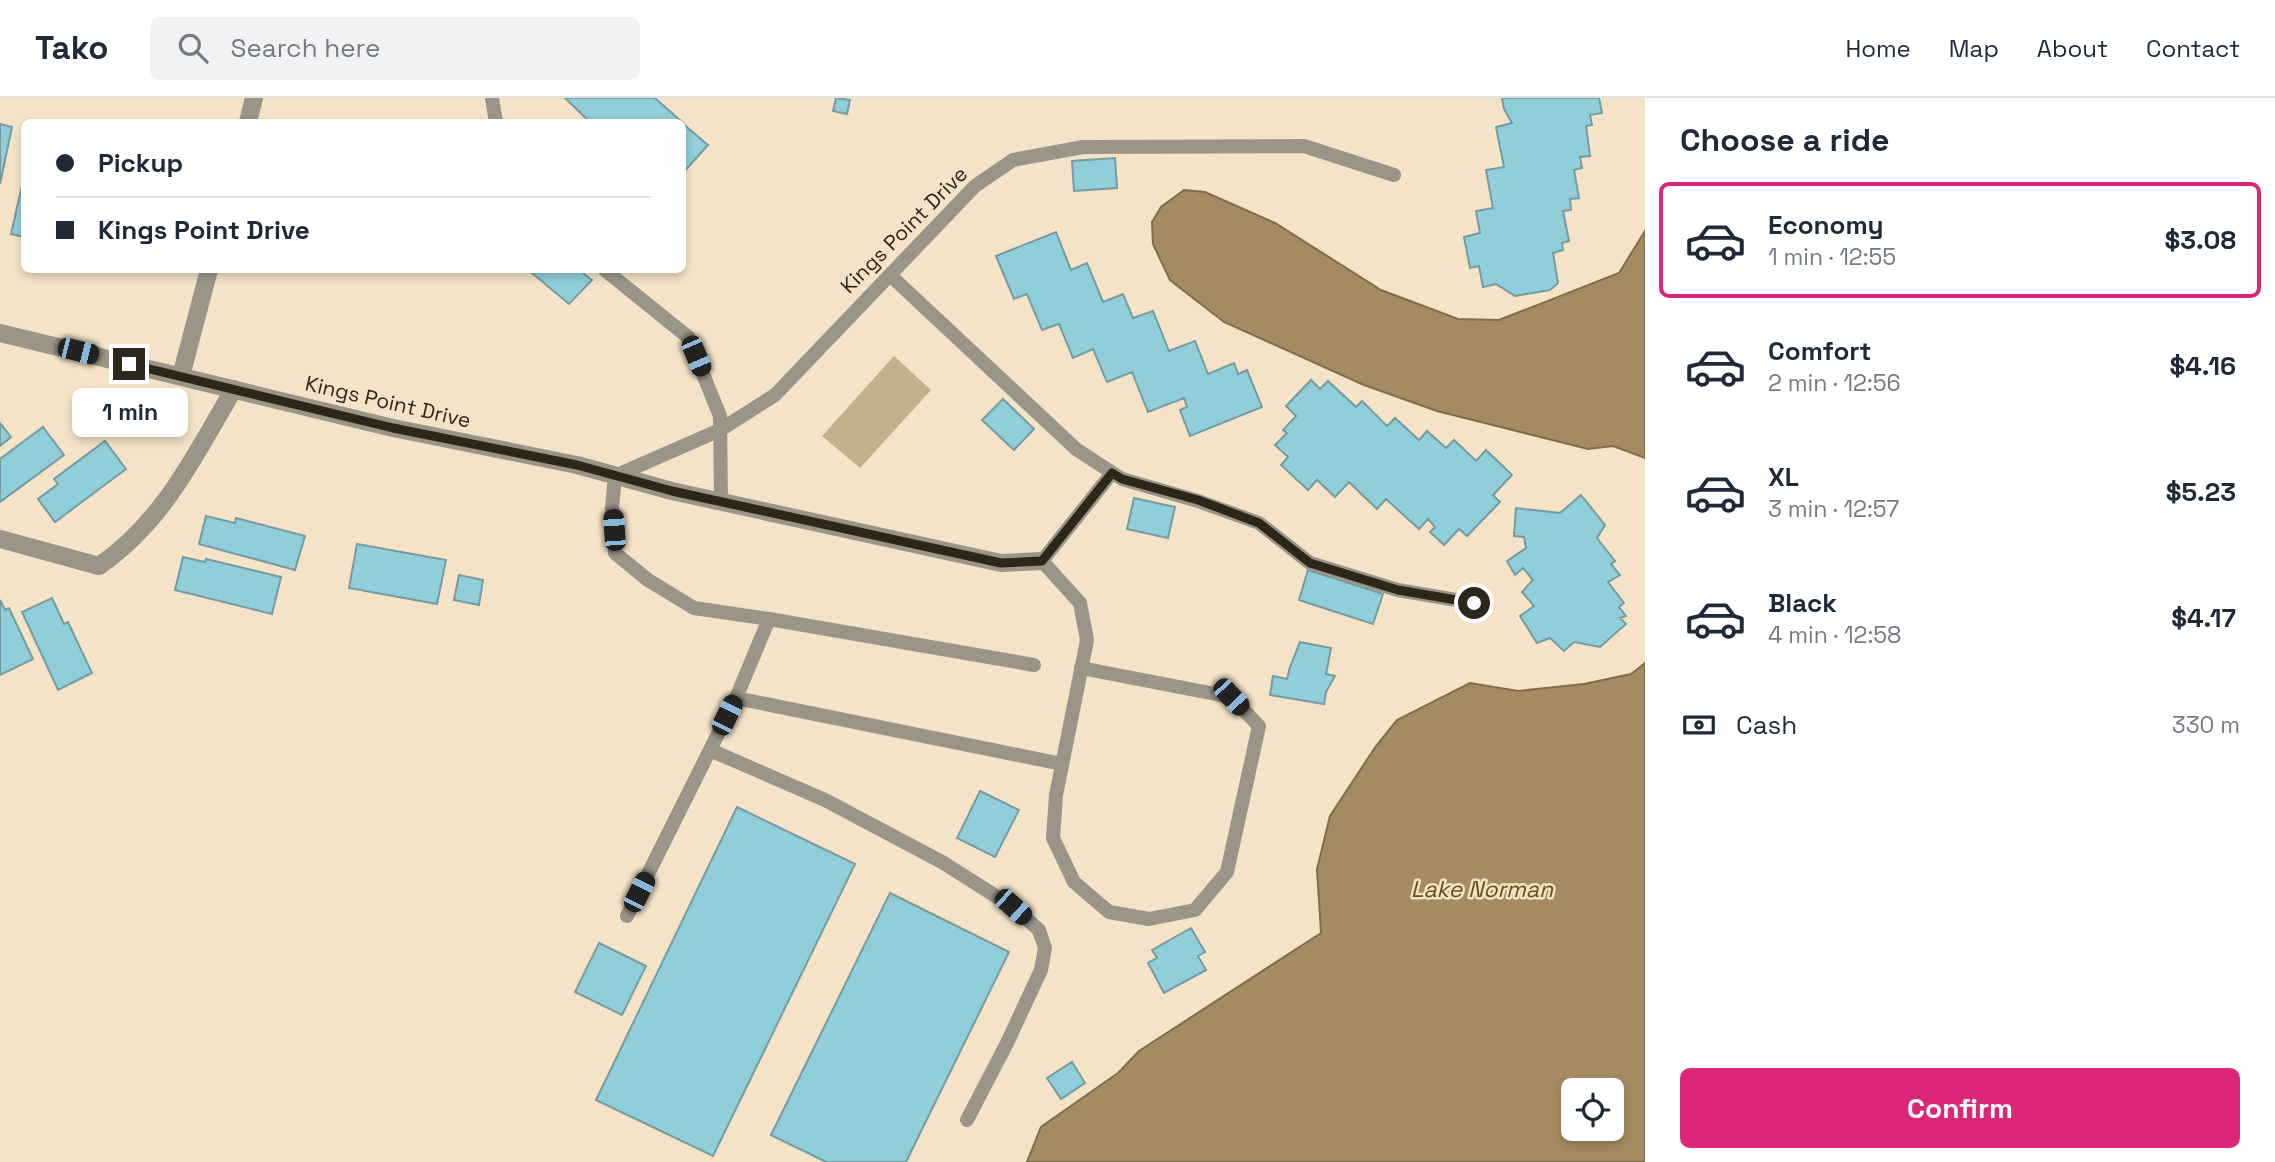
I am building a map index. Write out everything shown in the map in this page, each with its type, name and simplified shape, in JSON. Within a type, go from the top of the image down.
[{"type":"street","points":[[249,119],[254,98]]},
{"type":"street","points":[[181,376],[208,273]]},
{"type":"street","name":"Kings Point Drive","points":[[0,333],[393,428],[577,465],[721,502],[1001,563],[1042,561]]},
{"type":"street","points":[[0,539],[99,566],[125,548],[173,494],[234,389]]},
{"type":"lane","points":[[492,98],[496,119]]},
{"type":"lane","name":"Kings Point Drive","points":[[615,476],[720,430],[775,395],[975,186],[1013,160],[1083,147],[1304,146],[1394,175]]},
{"type":"lane","points":[[609,273],[688,337],[720,416],[721,502]]},
{"type":"lane","points":[[890,275],[1076,449],[1122,479],[1198,500],[1259,523],[1310,563],[1398,590],[1474,603]]},
{"type":"lane","points":[[1081,668],[1231,697],[1259,726],[1227,872],[1195,910],[1149,919],[1109,912],[1074,881],[1053,838],[1056,794],[1081,668],[1087,640],[1080,603],[1042,561],[1112,473]]},
{"type":"lane","points":[[615,476],[612,509],[615,552],[648,580],[694,608],[1034,665]]},
{"type":"lane","points":[[627,916],[736,698],[769,619]]},
{"type":"lane","points":[[736,698],[1062,764]]},
{"type":"lane","points":[[710,750],[825,800],[942,862],[1013,907],[1039,930],[1045,948],[1041,970],[967,1120]]},
{"type":"shaded area","points":[[894,356],[931,390],[860,468],[822,436]]},
{"type":"water","points":[[1184,190],[1205,192],[1275,223],[1381,290],[1458,319],[1499,320],[1619,273],[1645,231],[1645,458],[1613,446],[1588,449],[1437,411],[1364,385],[1224,322],[1170,280],[1153,244],[1152,222],[1161,207]]},
{"type":"water","name":"Lake Norman","points":[[1645,663],[1645,1162],[1027,1162],[1041,1127],[1118,1073],[1139,1051],[1321,933],[1317,869],[1330,816],[1376,746],[1397,720],[1470,683],[1518,691],[1584,684],[1631,674]]},
{"type":"building","points":[[565,98],[655,98],[679,119],[587,119]]},
{"type":"building","points":[[836,98],[850,100],[847,114],[833,111]]},
{"type":"building","points":[[1502,98],[1599,98],[1602,113],[1590,115],[1592,125],[1586,126],[1590,156],[1580,157],[1582,168],[1574,170],[1579,198],[1570,199],[1571,210],[1563,211],[1569,241],[1562,243],[1563,250],[1553,253],[1558,283],[1550,290],[1515,296],[1496,284],[1483,287],[1479,266],[1470,268],[1464,237],[1480,233],[1476,211],[1493,208],[1486,170],[1504,167],[1496,127],[1512,123],[1504,109]]},
{"type":"building","points":[[0,124],[12,127],[0,184]]},
{"type":"building","points":[[686,126],[708,145],[686,170]]},
{"type":"building","points":[[1115,158],[1117,188],[1074,191],[1072,161]]},
{"type":"building","points":[[21,190],[21,236],[11,234]]},
{"type":"building","points":[[1056,232],[1071,270],[1087,263],[1103,302],[1123,294],[1133,318],[1153,311],[1169,351],[1195,341],[1208,374],[1234,363],[1238,374],[1247,370],[1262,407],[1190,436],[1180,410],[1187,407],[1184,398],[1148,412],[1132,372],[1107,382],[1093,349],[1073,358],[1059,324],[1042,330],[1027,294],[1014,299],[996,256]]},
{"type":"building","points":[[532,273],[583,273],[592,280],[569,304]]},
{"type":"building","points":[[1311,380],[1320,389],[1328,381],[1356,407],[1362,401],[1387,426],[1395,418],[1419,440],[1427,431],[1446,448],[1454,440],[1476,461],[1486,450],[1512,475],[1493,495],[1500,502],[1467,536],[1459,529],[1444,545],[1430,532],[1435,527],[1428,519],[1419,529],[1386,499],[1377,509],[1349,482],[1335,497],[1317,480],[1308,490],[1281,465],[1288,457],[1275,445],[1287,433],[1283,430],[1296,416],[1286,406]]},
{"type":"building","points":[[1003,399],[1034,429],[1014,450],[982,420]]},
{"type":"building","points":[[0,423],[11,437],[0,446]]},
{"type":"building","points":[[43,427],[64,455],[0,502],[0,459]]},
{"type":"building","points":[[105,441],[126,469],[55,522],[38,499],[58,484],[54,479]]},
{"type":"building","points":[[1581,495],[1605,525],[1597,538],[1615,561],[1611,564],[1620,575],[1608,582],[1624,603],[1619,607],[1626,616],[1620,618],[1626,624],[1600,647],[1574,642],[1564,651],[1550,638],[1537,643],[1520,616],[1534,606],[1522,592],[1533,580],[1523,568],[1515,575],[1507,561],[1526,548],[1524,537],[1514,536],[1516,508],[1560,513]]},
{"type":"building","points":[[1134,498],[1175,507],[1168,538],[1127,529]]},
{"type":"building","points":[[206,516],[235,523],[236,518],[305,536],[295,570],[199,544]]},
{"type":"building","points":[[357,544],[446,560],[437,604],[349,588]]},
{"type":"building","points":[[183,557],[205,562],[206,559],[281,577],[272,614],[175,590]]},
{"type":"building","points":[[1308,570],[1383,594],[1373,624],[1299,600]]},
{"type":"building","points":[[459,575],[483,580],[479,605],[454,600]]},
{"type":"building","points":[[52,598],[64,624],[68,622],[92,673],[58,690],[22,612]]},
{"type":"building","points":[[0,600],[5,610],[9,608],[33,659],[0,675]]},
{"type":"building","points":[[1300,642],[1331,648],[1326,674],[1335,676],[1326,692],[1324,704],[1270,695],[1273,676],[1287,679]]},
{"type":"building","points":[[980,791],[1019,810],[995,857],[957,838]]},
{"type":"building","points":[[737,807],[855,864],[713,1156],[596,1100]]},
{"type":"building","points":[[890,893],[1009,952],[906,1162],[826,1162],[771,1135]]},
{"type":"building","points":[[1191,928],[1205,952],[1198,956],[1206,970],[1164,993],[1148,963],[1157,958],[1152,950]]},
{"type":"building","points":[[599,943],[646,966],[622,1015],[575,992]]},
{"type":"building","points":[[1072,1062],[1085,1083],[1061,1099],[1047,1078]]},
{"type":"route","points":[[129,364],[393,428],[577,465],[672,491],[1001,563],[1042,561],[1112,473],[1122,479],[1198,500],[1259,523],[1310,563],[1398,590],[1474,603]]}]
